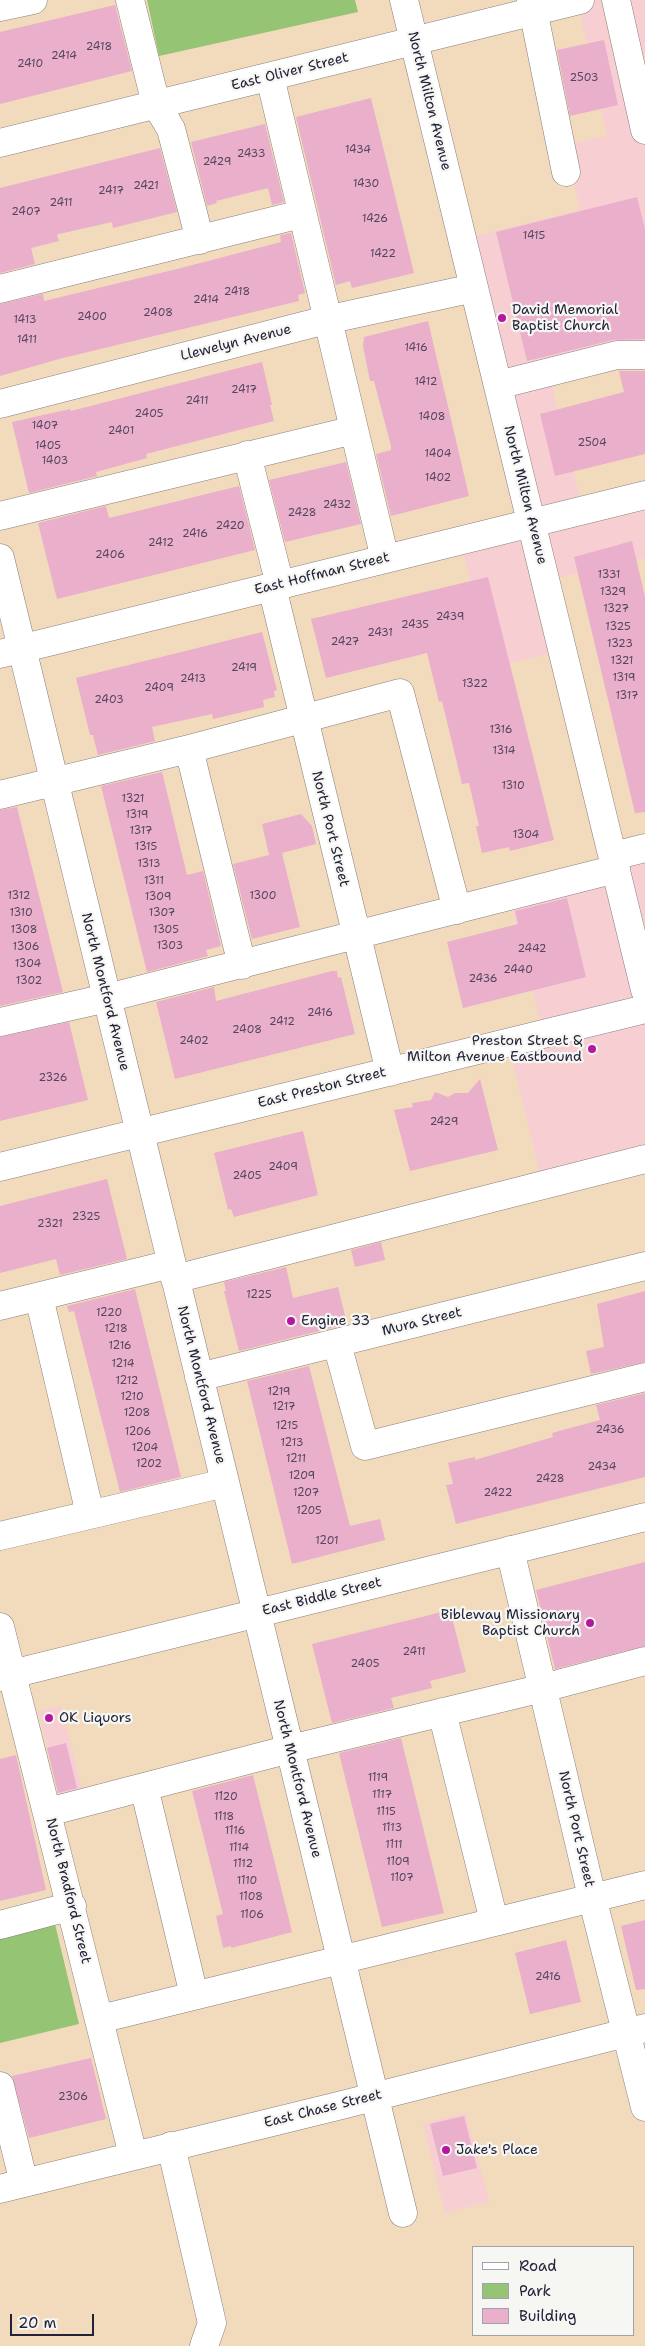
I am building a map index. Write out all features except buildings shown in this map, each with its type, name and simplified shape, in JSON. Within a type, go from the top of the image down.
[{"type":"street","points":[[130,0],[156,104],[171,129],[200,240]]},
{"type":"street","name":"North Milton Avenue","points":[[404,0],[645,990]]},
{"type":"street","name":"East Oliver Street","points":[[0,144],[156,104],[415,42],[532,6],[580,0]]},
{"type":"street","points":[[616,0],[645,130]]},
{"type":"street","points":[[532,6],[566,172]]},
{"type":"street","points":[[270,77],[326,320],[385,559]]},
{"type":"street","points":[[0,289],[301,214]]},
{"type":"street","name":"Llewelyn Avenue","points":[[0,404],[326,320],[474,288]]},
{"type":"street","points":[[498,385],[617,355],[645,355]]},
{"type":"street","points":[[0,516],[354,430]]},
{"type":"street","name":"North Port Street","points":[[248,455],[303,718],[390,1072]]},
{"type":"street","name":"East Hoffman Street","points":[[10,651],[532,523],[644,500]]},
{"type":"street","name":"North Montford Avenue","points":[[0,558],[10,651],[53,781],[403,2213]]},
{"type":"street","points":[[0,794],[189,749],[400,693],[457,910]]},
{"type":"street","points":[[189,749],[242,965]]},
{"type":"street","points":[[0,1022],[242,965],[355,934],[457,910],[614,863],[645,848]]},
{"type":"street","name":"East Preston Street","points":[[0,1168],[645,1009]]},
{"type":"street","points":[[0,1306],[173,1272],[645,1159]]},
{"type":"street","name":"Mura Street","points":[[199,1377],[645,1266]]},
{"type":"street","points":[[39,1297],[90,1514]]},
{"type":"street","points":[[337,1344],[365,1446],[645,1378]]},
{"type":"street","points":[[0,1536],[225,1483]]},
{"type":"street","name":"East Biddle Street","points":[[6,1675],[645,1517]]},
{"type":"street","name":"North Port Street","points":[[510,1550],[592,1897],[636,2030],[645,2107]]},
{"type":"street","name":"North Bradford Street","points":[[0,1627],[6,1675],[48,1812],[134,2155]]},
{"type":"street","points":[[48,1812],[290,1749],[442,1712],[644,1667]]},
{"type":"street","points":[[442,1712],[494,1921]]},
{"type":"street","points":[[144,1787],[194,1995]]},
{"type":"street","points":[[100,2019],[645,1885]]},
{"type":"street","points":[[0,1925],[72,1906]]},
{"type":"street","name":"East Chase Street","points":[[12,2186],[375,2097],[636,2030]]},
{"type":"street","points":[[0,2086],[12,2186]]},
{"type":"street","points":[[171,2146],[212,2323],[204,2346]]},
{"type":"shaded area","points":[[645,0],[645,356],[549,373],[583,510],[645,495],[645,558],[540,582],[556,652],[491,668],[461,542],[525,525],[456,241],[580,210],[565,145],[607,135],[577,1]]},
{"type":"shaded area","points":[[645,848],[645,1160],[541,1178],[507,1039],[542,1029],[512,906]]},
{"type":"shaded area","points":[[61,1706],[84,1795],[61,1801],[38,1711]]},
{"type":"shaded area","points":[[466,2113],[489,2202],[445,2213],[423,2124]]},
{"type":"green space","points":[[147,0],[355,0],[358,12],[159,56]]},
{"type":"green space","points":[[54,1920],[79,2024],[0,2043],[0,1934]]},
{"type":"place","name":"David Memorial Baptist Church","points":[[502,318]]},
{"type":"place","name":"Preston Street & Milton Avenue Eastbound","points":[[592,1049]]},
{"type":"place","name":"Engine 33","points":[[291,1321]]},
{"type":"place","name":"Bibleway Missionary Baptist Church","points":[[590,1623]]},
{"type":"place","name":"OK Liquors","points":[[49,1718]]},
{"type":"place","name":"Jake's Place","points":[[446,2150]]}]
